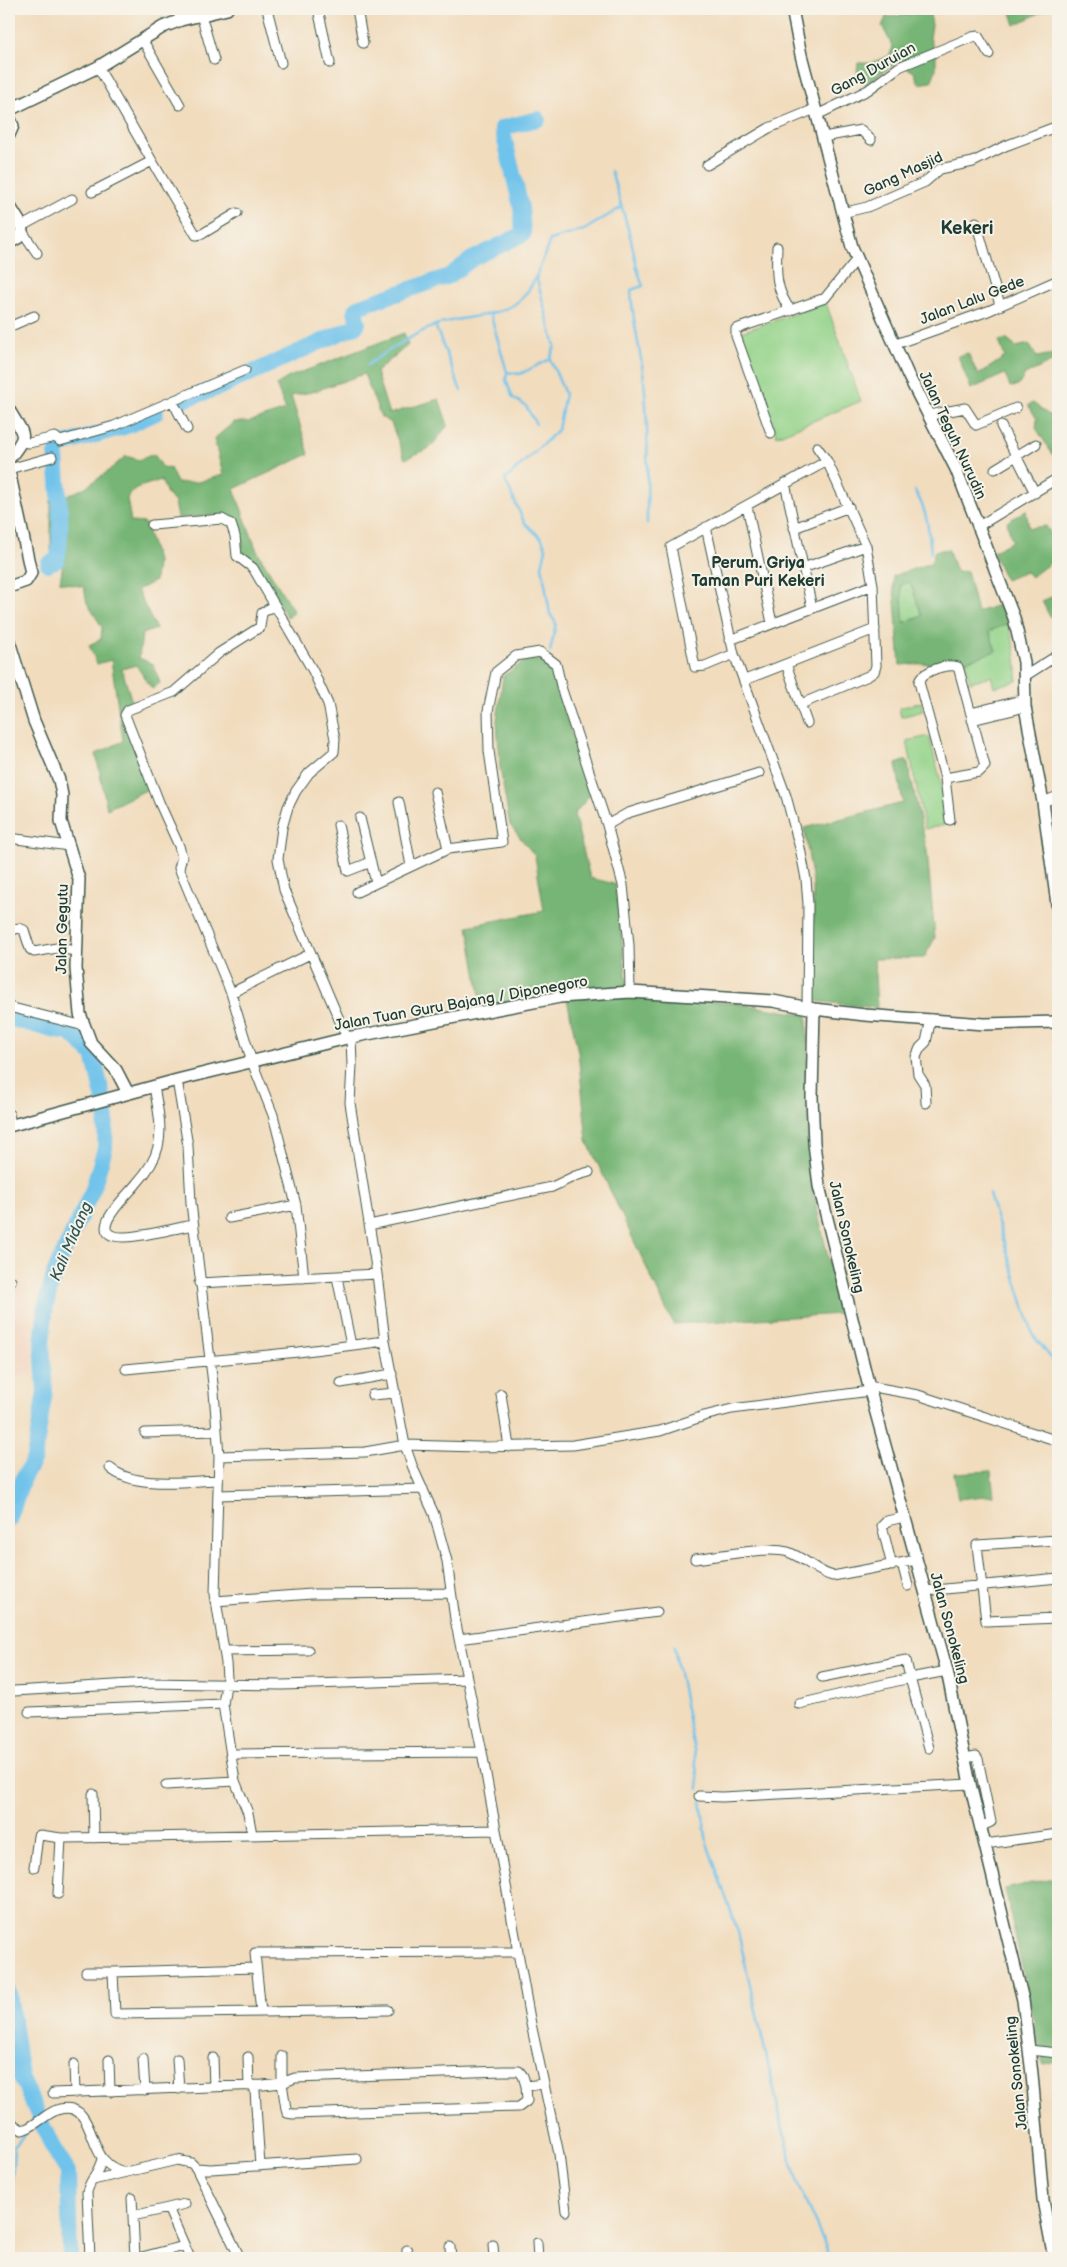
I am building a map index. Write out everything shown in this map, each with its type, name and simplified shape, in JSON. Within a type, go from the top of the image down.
[{"type":"street","points":[[9,110],[98,67],[179,14],[201,15],[227,9]]},
{"type":"street","points":[[267,9],[281,63]]},
{"type":"street","points":[[318,9],[330,63]]},
{"type":"street","points":[[357,9],[363,42]]},
{"type":"street","name":"Jalan Teguh Nurudin","points":[[792,9],[795,31],[824,137],[842,213],[857,259],[908,375],[963,487],[1014,618],[1020,639],[1025,676],[1025,703],[1043,802],[1058,911]]},
{"type":"street","points":[[201,15],[214,60]]},
{"type":"street","name":"Gang Duruian","points":[[816,112],[868,90],[898,67],[972,37],[978,36],[989,54]]},
{"type":"street","points":[[142,40],[180,105]]},
{"type":"street","points":[[98,67],[196,235],[202,234],[237,213]]},
{"type":"street","points":[[708,165],[769,128],[816,112]]},
{"type":"street","points":[[9,117],[13,126],[9,135]]},
{"type":"street","name":"Gang Masjid","points":[[842,213],[867,206],[925,182],[938,169],[973,162],[1006,146],[1058,126]]},
{"type":"street","points":[[824,137],[861,130],[871,140]]},
{"type":"street","points":[[92,192],[152,161]]},
{"type":"street","points":[[9,243],[18,238],[22,228],[72,199]]},
{"type":"street","points":[[9,205],[37,253]]},
{"type":"street","points":[[976,222],[1000,305]]},
{"type":"street","points":[[777,247],[778,282],[781,298],[791,311]]},
{"type":"street","points":[[771,433],[736,336],[736,330],[824,298],[857,259]]},
{"type":"street","name":"Jalan Lalu Gede","points":[[896,344],[1000,305],[1058,280]]},
{"type":"street","points":[[9,327],[34,316]]},
{"type":"street","points":[[22,442],[29,443],[55,437],[60,441],[114,426],[174,404],[245,370]]},
{"type":"street","points":[[174,404],[187,429]]},
{"type":"street","points":[[929,415],[964,408],[976,425],[1016,408]]},
{"type":"street","points":[[9,410],[20,428],[22,442],[9,459]]},
{"type":"street","points":[[1001,426],[1035,493]]},
{"type":"street","points":[[995,469],[1036,444]]},
{"type":"street","points":[[801,704],[874,672],[876,666],[873,585],[866,546],[827,461],[817,447]]},
{"type":"street","points":[[9,587],[28,579],[31,566],[9,470],[52,457]]},
{"type":"street","points":[[734,654],[705,666],[695,666],[671,547],[827,461]]},
{"type":"street","points":[[977,527],[1058,478]]},
{"type":"street","points":[[785,483],[812,608]]},
{"type":"street","points":[[747,506],[772,623]]},
{"type":"street","points":[[794,528],[849,507]]},
{"type":"street","points":[[152,525],[215,519],[228,521],[233,527],[237,556],[253,568],[300,646],[328,704],[334,739],[333,755],[309,772],[296,791],[288,807],[279,844],[278,859],[284,890],[310,954],[349,1037],[352,1065],[350,1103],[386,1341],[405,1445],[434,1514],[443,1545],[450,1593],[482,1752],[494,1830],[559,2154],[566,2211]]},
{"type":"street","points":[[706,527],[734,654],[786,796],[803,864],[808,904],[811,1008]]},
{"type":"street","points":[[803,568],[866,546]]},
{"type":"street","points":[[730,640],[873,585]]},
{"type":"street","points":[[275,605],[262,613],[260,627],[219,653],[174,692],[128,710],[126,715],[155,793],[179,846],[182,858],[179,865],[180,871],[231,993],[252,1062],[273,1115],[296,1205],[304,1278]]},
{"type":"street","points":[[745,680],[875,628]]},
{"type":"street","name":"Jalan Gegutu","points":[[9,641],[34,721],[59,780],[62,795],[61,821],[79,879],[76,951],[78,998],[84,1026],[91,1042],[120,1075],[128,1093]]},
{"type":"street","points":[[357,892],[448,849],[502,842],[489,751],[488,711],[496,672],[516,656],[540,652],[556,664],[562,690],[607,824],[623,885],[629,945],[630,992]]},
{"type":"street","points":[[1025,676],[1058,655]]},
{"type":"street","points":[[786,664],[807,723]]},
{"type":"street","points":[[945,778],[978,772],[985,766],[958,667],[953,666],[928,672],[920,678],[919,682],[945,778],[950,820]]},
{"type":"street","points":[[971,716],[1025,703]]},
{"type":"street","points":[[607,824],[628,813],[759,773]]},
{"type":"street","points":[[435,792],[448,849]]},
{"type":"street","points":[[1043,802],[1058,796]]},
{"type":"street","points":[[399,802],[411,866]]},
{"type":"street","points":[[360,818],[376,883]]},
{"type":"street","points":[[338,825],[348,871],[371,862]]},
{"type":"street","points":[[9,838],[69,846]]},
{"type":"street","points":[[9,931],[19,928],[24,930],[30,949],[34,952],[57,948],[76,951]]},
{"type":"street","points":[[231,993],[310,954]]},
{"type":"street","name":"Jalan Tuan Guru Bajang / Diponegoro","points":[[10,1122],[76,1109],[154,1086],[349,1037],[560,997],[630,992],[772,1001],[811,1008],[984,1024],[1058,1022]]},
{"type":"street","points":[[9,1007],[84,1026]]},
{"type":"street","name":"Jalan Sonokeling","points":[[811,1008],[814,1142],[819,1186],[869,1389],[947,1671],[970,1784],[1023,2000],[1043,2200],[1054,2258]]},
{"type":"street","points":[[926,1103],[926,1085],[918,1074],[916,1057],[920,1048],[926,1042],[930,1019]]},
{"type":"street","points":[[177,1080],[188,1146],[193,1225],[219,1456],[215,1601],[226,1663],[223,1704],[235,1781],[247,1808],[252,1834]]},
{"type":"street","points":[[154,1086],[160,1121],[158,1148],[150,1166],[136,1185],[116,1206],[108,1219],[106,1227],[110,1233],[122,1237],[193,1225]]},
{"type":"street","points":[[368,1225],[552,1187],[575,1176],[589,1172]]},
{"type":"street","points":[[229,1218],[296,1205]]},
{"type":"street","points":[[199,1283],[377,1274]]},
{"type":"street","points":[[337,1276],[351,1345]]},
{"type":"street","points":[[126,1369],[386,1341]]},
{"type":"street","points":[[341,1383],[392,1374]]},
{"type":"street","points":[[219,1456],[365,1452],[405,1445],[509,1447],[572,1445],[651,1433],[732,1409],[869,1389],[918,1395],[1058,1441]]},
{"type":"street","points":[[372,1395],[396,1393]]},
{"type":"street","points":[[501,1394],[509,1447]]},
{"type":"street","points":[[145,1433],[217,1431]]},
{"type":"street","points":[[110,1468],[117,1474],[132,1480],[218,1480]]},
{"type":"street","points":[[218,1494],[423,1489]]},
{"type":"street","points":[[892,1566],[882,1525],[887,1521],[904,1517]]},
{"type":"street","points":[[1058,1540],[977,1545],[986,1621],[1058,1618]]},
{"type":"street","points":[[695,1559],[779,1550],[804,1558],[825,1574],[833,1576],[916,1560]]},
{"type":"street","points":[[902,1563],[908,1586]]},
{"type":"street","points":[[925,1590],[1058,1578]]},
{"type":"street","points":[[215,1601],[312,1594],[450,1593]]},
{"type":"street","points":[[459,1639],[657,1612]]},
{"type":"street","points":[[224,1651],[308,1650]]},
{"type":"street","points":[[822,1677],[906,1660],[928,1748]]},
{"type":"street","points":[[799,1704],[947,1671]]},
{"type":"street","points":[[14,1691],[148,1683],[225,1685],[467,1679]]},
{"type":"street","points":[[29,1712],[223,1704]]},
{"type":"street","points":[[231,1754],[482,1752]]},
{"type":"street","points":[[965,1758],[976,1756],[978,1759],[991,1822],[980,1827]]},
{"type":"street","points":[[166,1785],[235,1781]]},
{"type":"street","points":[[699,1796],[722,1797],[970,1784]]},
{"type":"street","points":[[93,1794],[94,1838]]},
{"type":"street","points":[[34,1866],[38,1835],[62,1838],[94,1838],[494,1830]]},
{"type":"street","points":[[985,1844],[1058,1834]]},
{"type":"street","points":[[58,1894],[62,1838]]},
{"type":"street","points":[[261,2012],[255,1953],[518,1952]]},
{"type":"street","points":[[86,1972],[256,1968]]},
{"type":"street","points":[[113,1972],[116,2014],[388,2010]]},
{"type":"street","points":[[1029,2050],[1058,2053]]},
{"type":"street","points":[[53,2094],[214,2087],[252,2088],[282,2083],[295,2078],[515,2071],[522,2073],[526,2086],[527,2101],[519,2107],[293,2114],[286,2111],[282,2083],[282,2056]]},
{"type":"street","points":[[212,2058],[214,2087]]},
{"type":"street","points":[[248,2058],[260,2166]]},
{"type":"street","points":[[143,2059],[145,2090]]},
{"type":"street","points":[[177,2059],[179,2089]]},
{"type":"street","points":[[108,2060],[110,2092]]},
{"type":"street","points":[[74,2064],[75,2093]]},
{"type":"street","points":[[526,2086],[544,2084]]},
{"type":"street","points":[[9,2118],[20,2129],[26,2129],[54,2111],[66,2108],[80,2112],[102,2159],[116,2170],[124,2172]]},
{"type":"street","points":[[90,2258],[87,2192],[99,2171],[102,2159]]},
{"type":"street","points":[[196,2168],[260,2166],[357,2159]]},
{"type":"street","points":[[93,2180],[177,2160],[191,2163],[196,2168],[240,2258]]},
{"type":"street","points":[[132,2198],[136,2258],[184,2246]]},
{"type":"street","points":[[133,2216],[185,2204]]},
{"type":"street","points":[[168,2208],[190,2258]]},
{"type":"street","points":[[537,2243],[538,2258]]},
{"type":"street","points":[[493,2245],[494,2258]]},
{"type":"street","points":[[450,2247],[451,2258]]},
{"type":"shaded area","points":[[9,1281],[26,1283],[31,1318],[32,1377],[9,1374]]},
{"type":"green space","points":[[921,9],[929,9],[932,25],[930,38],[936,56],[936,70],[931,82],[919,84],[914,72],[897,62],[865,85],[857,72],[858,63],[871,63],[889,56],[893,47],[882,26],[886,17],[917,14]]},
{"type":"green space","points":[[1010,9],[1048,9],[1015,25]]},
{"type":"green space","points":[[826,303],[861,401],[777,436],[741,332]]},
{"type":"green space","points":[[404,333],[408,345],[376,372],[389,414],[439,399],[448,425],[430,448],[405,459],[391,423],[381,417],[364,374],[312,392],[291,396],[309,454],[234,489],[257,551],[294,612],[287,617],[253,563],[240,550],[235,522],[222,515],[178,518],[175,502],[168,496],[161,480],[136,488],[127,498],[131,522],[145,523],[157,561],[155,581],[137,590],[156,629],[142,634],[139,658],[153,664],[160,683],[152,689],[136,665],[122,669],[132,702],[122,715],[150,788],[107,809],[96,754],[123,741],[111,660],[97,664],[89,645],[101,639],[102,627],[87,603],[84,587],[60,582],[63,563],[51,550],[51,500],[73,493],[92,483],[126,456],[139,460],[154,454],[163,468],[170,468],[177,483],[198,482],[223,475],[214,439],[234,422],[248,422],[286,410],[276,385],[289,377]]},
{"type":"green space","points":[[1006,339],[1016,347],[1029,344],[1037,357],[1058,353],[1058,367],[1051,362],[1025,375],[1018,386],[1010,387],[1005,374],[971,389],[958,356],[968,353],[978,375],[1005,357],[999,341]]},
{"type":"green space","points":[[1033,403],[1049,415],[1058,417],[1058,463],[1036,428],[1037,419],[1028,405]]},
{"type":"green space","points":[[1026,510],[1029,528],[1046,526],[1058,546],[1058,564],[1050,563],[1031,577],[1026,572],[1005,580],[993,552],[1012,541],[1007,522]]},
{"type":"green space","points":[[948,549],[956,572],[967,571],[977,612],[1001,604],[1008,624],[989,631],[996,651],[965,661],[900,665],[893,576],[931,563],[935,551]],"holes":[[[910,582],[922,616],[904,623],[901,585]]]},
{"type":"green space","points":[[910,582],[922,616],[903,623],[901,585]]},
{"type":"green space","points":[[1054,596],[1058,600],[1058,620],[1050,617],[1042,601]]},
{"type":"green space","points":[[1008,624],[1015,652],[1017,681],[994,687],[991,676],[970,682],[965,661],[996,651],[989,631]]},
{"type":"green space","points":[[528,659],[550,662],[556,688],[592,793],[574,814],[590,878],[615,884],[629,997],[735,1003],[807,1015],[812,1187],[841,1314],[673,1324],[587,1141],[578,1052],[565,989],[482,1007],[468,926],[544,911],[535,856],[510,825],[500,768],[497,720],[503,676]]},
{"type":"green space","points":[[921,702],[923,711],[901,717],[899,708]]},
{"type":"green space","points":[[929,736],[940,778],[947,824],[925,829],[907,741]]},
{"type":"green space","points":[[907,760],[927,851],[935,938],[924,958],[874,959],[877,1008],[814,1001],[813,883],[804,828],[903,803],[896,764]]},
{"type":"green space","points":[[991,1471],[994,1495],[958,1499],[954,1473]]},
{"type":"green space","points":[[1058,1877],[1058,2062],[1043,2064],[1005,1889]]},
{"type":"waterway","points":[[180,401],[218,388],[356,326],[358,323],[355,311],[360,306],[449,276],[472,259],[523,234],[521,207],[502,128],[538,119]]},
{"type":"waterway","points":[[611,171],[643,286],[631,290],[646,399],[647,523]]},
{"type":"waterway","points":[[367,365],[408,339],[434,326],[445,322],[494,313],[515,304],[524,296],[533,283],[550,240],[584,230],[622,207]]},
{"type":"waterway","points":[[507,372],[520,374],[550,359],[555,346],[536,276]]},
{"type":"waterway","points":[[490,313],[507,372],[506,380],[513,398],[526,406],[536,424]]},
{"type":"waterway","points":[[435,325],[461,391]]},
{"type":"waterway","points":[[550,359],[565,394],[558,430],[505,480],[524,522],[542,539],[546,549],[542,566],[550,614],[556,623],[550,652]]},
{"type":"waterway","points":[[48,564],[57,560],[59,547],[60,508],[56,455],[58,449],[64,444],[127,426],[156,413]]},
{"type":"waterway","points":[[915,491],[925,513],[931,553]]},
{"type":"waterway","name":"Kali Midang","points":[[9,1018],[70,1033],[93,1055],[106,1109],[105,1148],[93,1189],[55,1271],[46,1305],[42,1343],[45,1391],[34,1459],[23,1478],[9,1520]]},
{"type":"waterway","points":[[989,1194],[1033,1335],[1058,1367]]},
{"type":"waterway","points":[[674,1647],[694,1750],[699,1789]]},
{"type":"waterway","points":[[701,1801],[707,1843],[738,1932],[787,2147],[799,2187],[831,2258]]},
{"type":"waterway","name":"Kali Midang","points":[[9,1993],[21,2077],[52,2146],[68,2172],[70,2258]]},
{"type":"waterway","points":[[9,2224],[14,2147],[27,2131]]},
{"type":"district","name":"Kekeri","points":[[967,228]]},
{"type":"district","name":"Perum. Griya Taman Puri Kekeri","points":[[758,571]]}]
